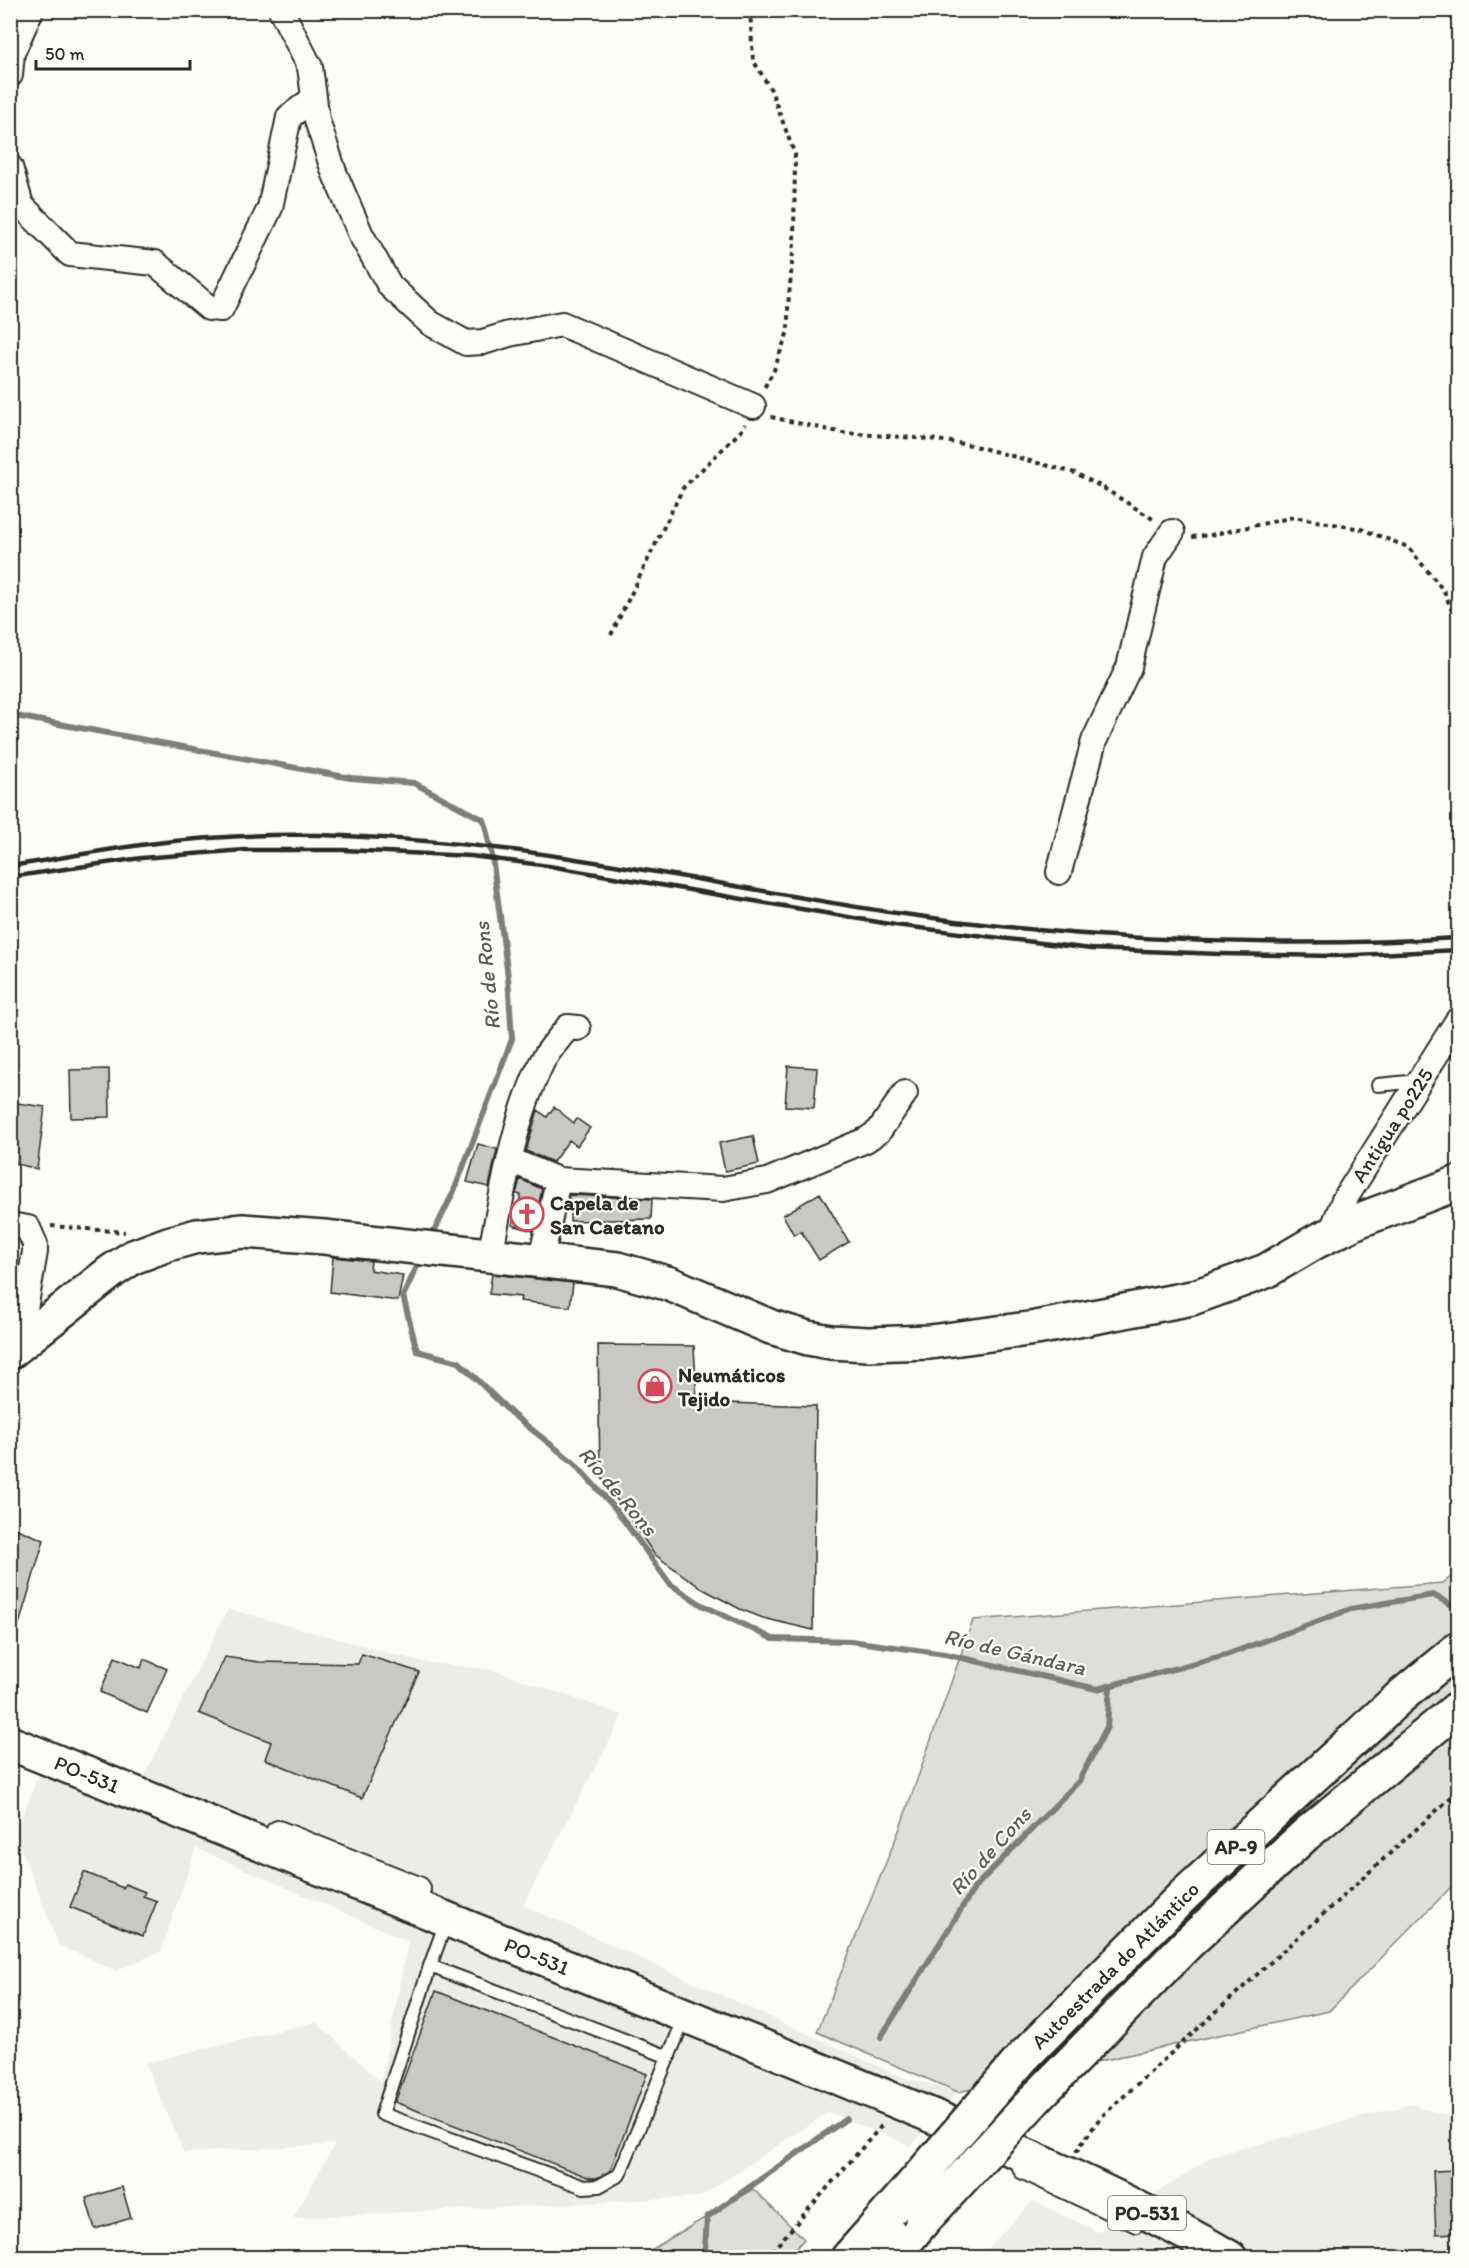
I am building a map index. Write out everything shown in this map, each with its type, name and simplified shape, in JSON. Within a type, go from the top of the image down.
[{"type":"main road","points":[[18,1346],[133,1257],[197,1236],[243,1232],[597,1266],[641,1274],[720,1304],[771,1327],[808,1338],[831,1342],[894,1344],[930,1342],[1036,1328],[1192,1298],[1266,1271],[1331,1233],[1383,1211],[1458,1184]]},
{"type":"main road","name":"Autoestrada do Atlántico","points":[[848,2258],[1024,2056],[1184,1895],[1400,1697],[1458,1649]]},
{"type":"main road","name":"Autoestrada do Atlántico","points":[[892,2258],[922,2222],[1038,2096],[1187,1944],[1305,1835],[1458,1708]]},
{"type":"main road","name":"PO-531","points":[[10,1743],[677,2012],[1063,2172],[1180,2229],[1230,2258]]},
{"type":"street","points":[[10,75],[12,53],[31,10]]},
{"type":"street","points":[[281,10],[310,67],[317,120],[334,172],[360,235],[390,286],[430,323],[466,344],[562,324],[753,406]]},
{"type":"street","points":[[10,167],[21,205],[70,254],[155,263],[209,308],[221,309],[270,208],[289,117],[314,98]]},
{"type":"street","points":[[1059,872],[1094,741],[1129,667],[1155,557],[1172,532]]},
{"type":"street","name":"Antigua po225","points":[[1331,1233],[1344,1200],[1458,1020]]},
{"type":"street","points":[[490,1256],[514,1136],[542,1062],[567,1027],[578,1028]]},
{"type":"street","points":[[510,1160],[558,1179],[723,1189],[767,1181],[866,1140],[879,1131],[905,1093]]},
{"type":"street","points":[[541,1260],[558,1179]]},
{"type":"street","points":[[13,1225],[28,1228],[35,1244],[18,1346]]},
{"type":"street","name":"PO-531","points":[[10,1728],[696,2002],[822,2058],[910,2108]]},
{"type":"street","name":"PO-531","points":[[10,1756],[345,1887],[442,1933],[680,2029],[910,2108]]},
{"type":"lane","points":[[1378,1085],[1420,1081]]},
{"type":"lane","points":[[442,1933],[382,2114],[584,2187],[599,2186],[619,2175],[680,2029]]},
{"type":"lane","points":[[430,1966],[669,2057]]},
{"type":"lane","points":[[1010,2150],[1021,2172],[1145,2230]]},
{"type":"path","points":[[611,635],[683,488],[743,429],[753,406],[774,370],[788,331],[794,243],[795,154],[771,90],[753,60],[750,10]]},
{"type":"path","points":[[753,406],[772,417],[843,433],[930,439],[971,445],[1075,473],[1102,487],[1172,532],[1191,537],[1212,535],[1294,517],[1361,529],[1408,547],[1444,591],[1458,626]]},
{"type":"path","points":[[13,1225],[125,1232]]},
{"type":"path","points":[[1063,2172],[1100,2118],[1458,1791]]},
{"type":"path","points":[[766,2258],[910,2108]]},
{"type":"shaded area","points":[[1458,1571],[1458,1880],[1329,2011],[958,2092],[817,2032],[900,1828],[973,1620],[1443,1583]]},
{"type":"shaded area","points":[[228,1609],[422,1662],[493,1670],[623,1715],[523,1905],[902,2077],[958,2092],[911,2146],[828,2112],[700,2197],[293,2218],[335,2144],[184,2153],[145,2063],[316,2022],[381,2082],[408,1941],[196,1848],[161,1951],[116,1971],[59,1945],[15,1833],[52,1744],[142,1780]]},
{"type":"shaded area","points":[[1412,2104],[1458,2120],[1458,2257],[979,2258],[1033,2201],[1098,2232],[1213,2156]]},
{"type":"shaded area","points":[[753,2189],[804,2239],[788,2257],[639,2257]]},
{"type":"building","points":[[788,1066],[817,1068],[814,1108],[785,1106]]},
{"type":"building","points":[[109,1069],[110,1117],[71,1118],[70,1070]]},
{"type":"building","points":[[10,1102],[45,1107],[37,1169],[10,1162]]},
{"type":"building","points":[[554,1107],[574,1123],[577,1119],[590,1128],[577,1146],[569,1140],[553,1162],[526,1151],[538,1110],[547,1117]]},
{"type":"building","points":[[753,1136],[759,1164],[725,1171],[719,1143]]},
{"type":"building","points":[[478,1144],[497,1149],[489,1187],[467,1182]]},
{"type":"building","name":"Capela de San Caetano","points":[[520,1179],[542,1189],[533,1231],[512,1225],[521,1195],[516,1194]]},
{"type":"building","points":[[820,1193],[849,1242],[819,1260],[801,1231],[794,1235],[783,1215]]},
{"type":"building","points":[[569,1195],[652,1199],[651,1219],[570,1221],[570,1208],[567,1208]]},
{"type":"building","points":[[333,1257],[371,1261],[370,1270],[403,1275],[398,1301],[330,1292]]},
{"type":"building","points":[[492,1274],[573,1283],[570,1307],[520,1301],[521,1297],[489,1294]]},
{"type":"building","points":[[598,1345],[694,1346],[697,1402],[816,1406],[813,1630],[763,1618],[740,1609],[701,1588],[654,1554],[600,1475]]},
{"type":"building","points":[[10,1526],[44,1540],[15,1638],[10,1638]]},
{"type":"building","points":[[362,1654],[419,1672],[362,1798],[265,1759],[271,1742],[199,1713],[225,1657],[259,1662],[358,1664]]},
{"type":"building","points":[[115,1657],[141,1668],[144,1659],[167,1669],[147,1713],[100,1692]]},
{"type":"building","points":[[84,1872],[123,1888],[125,1884],[145,1892],[143,1896],[157,1901],[143,1936],[70,1907]]},
{"type":"building","points":[[436,1991],[647,2074],[610,2171],[597,2178],[590,2178],[395,2102]]},
{"type":"building","points":[[1458,2170],[1458,2233],[1436,2234],[1433,2171]]},
{"type":"building","points":[[122,2187],[131,2218],[95,2229],[86,2198]]},
{"type":"waterway","name":"Río de Rons","points":[[10,715],[351,778],[414,783],[484,820],[492,856],[508,977],[512,1039],[454,1191],[431,1238]]},
{"type":"waterway","name":"Río de Gándara","points":[[421,1258],[403,1296],[417,1351],[459,1362],[512,1414],[573,1462],[614,1507],[670,1584],[702,1605],[773,1639],[851,1641],[945,1654],[1097,1689],[1226,1655],[1351,1609],[1433,1595],[1458,1608]]},
{"type":"waterway","name":"Río de Cons","points":[[881,2037],[975,1887],[1079,1781],[1107,1727],[1110,1686]]},
{"type":"waterway","name":"Río de Cons","points":[[701,2258],[705,2249],[707,2217],[846,2119]]},
{"type":"railway","points":[[10,866],[172,841],[246,836],[371,837],[524,851],[889,912],[1031,929],[1173,940],[1244,942],[1315,943],[1458,938]]},
{"type":"railway","points":[[10,877],[141,858],[245,850],[343,850],[471,856],[549,866],[895,925],[1091,949],[1335,956],[1458,950]]},
{"type":"place","name":"Capela de San Caetano","points":[[527,1214]]},
{"type":"place","name":"Neumáticos Tejido","points":[[655,1386]]}]
